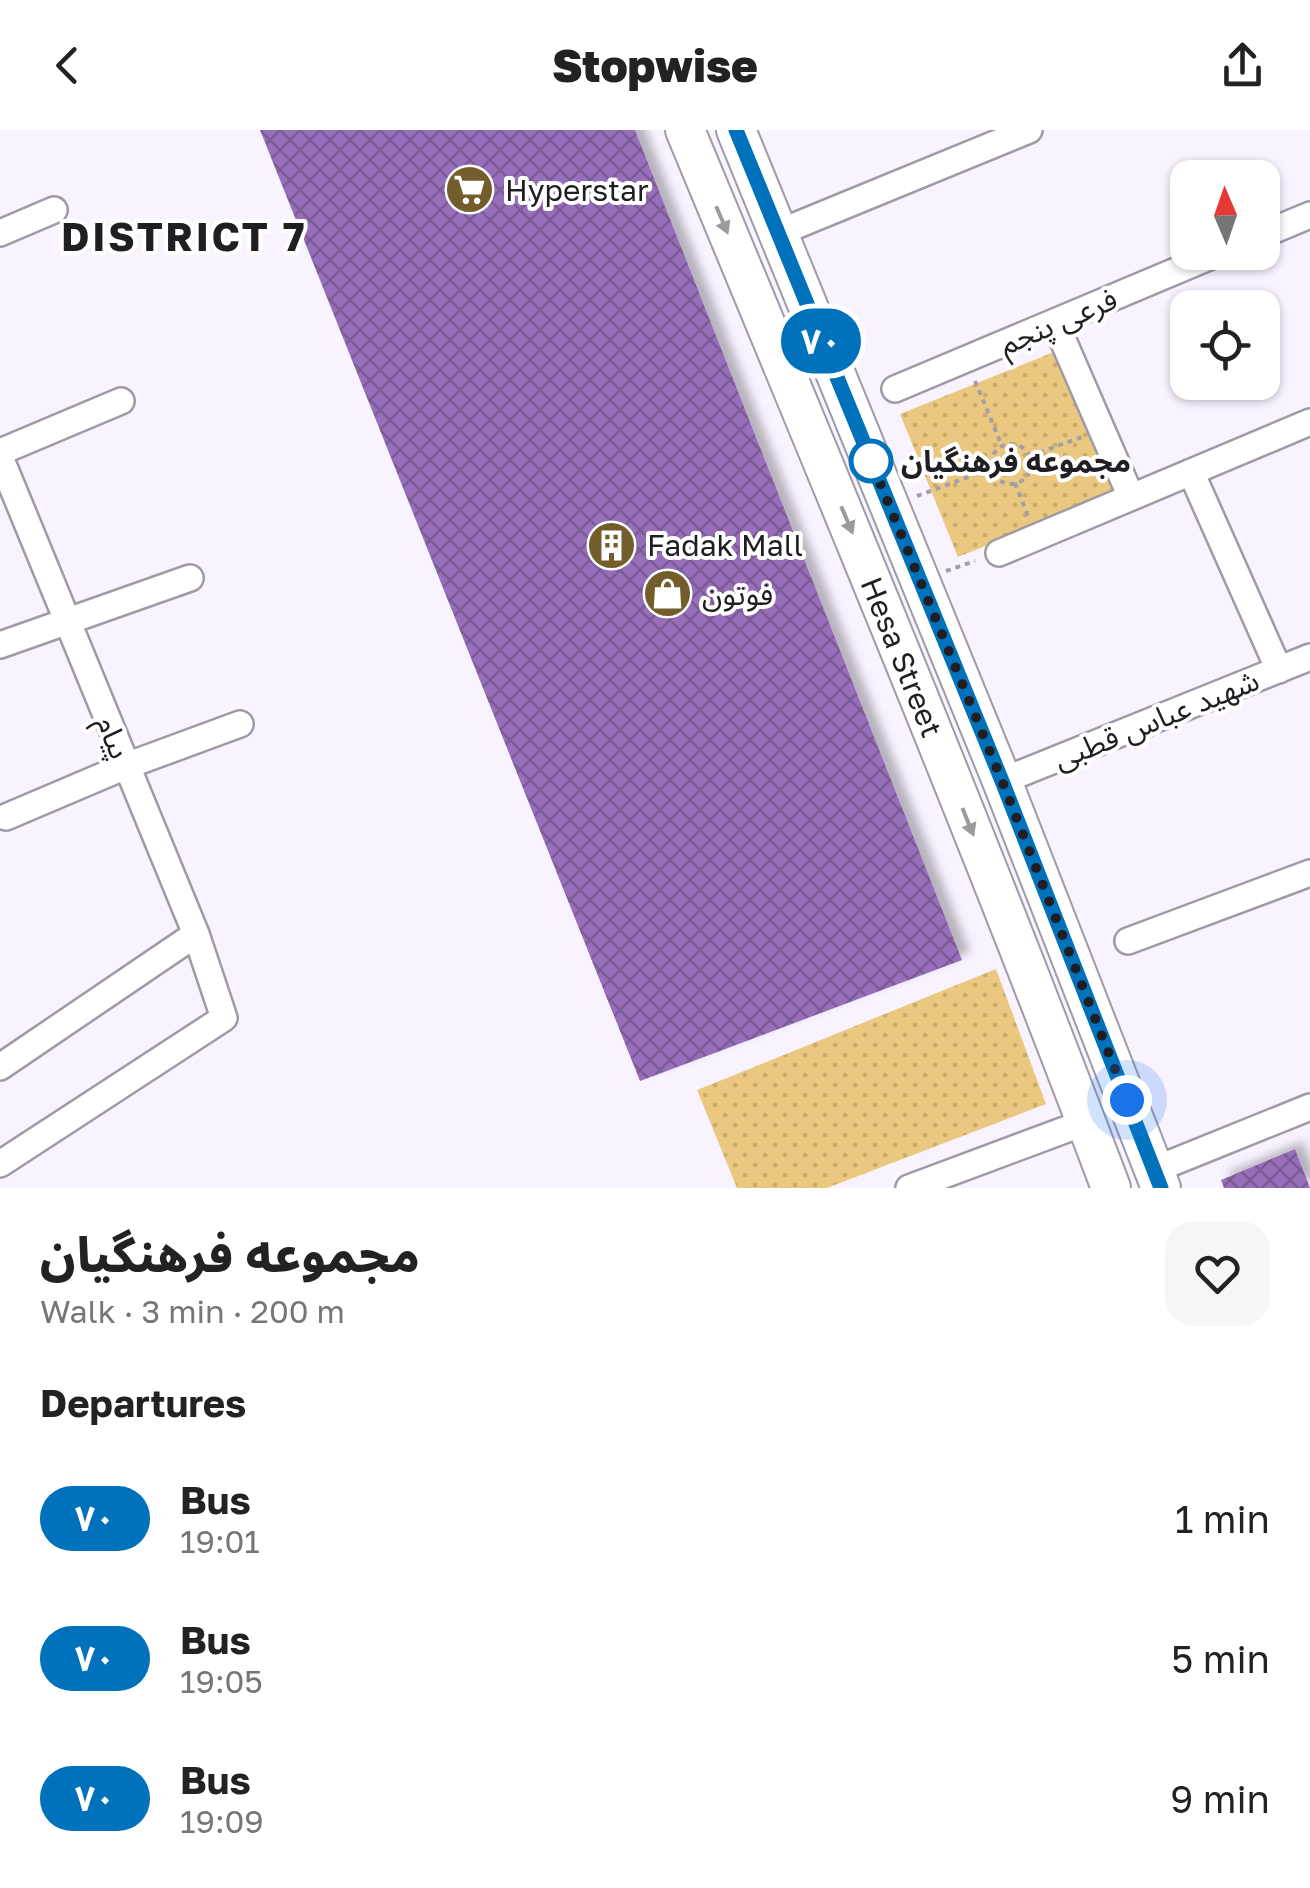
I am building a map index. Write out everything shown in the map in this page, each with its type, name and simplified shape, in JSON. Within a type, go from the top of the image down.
[{"type":"main road","name":"Hesa Street","points":[[685,130],[872,582],[1111,1188]]},
{"type":"main road","name":"Hesa Street","points":[[736,130],[1002,781],[1158,1179]]},
{"type":"main road","points":[[872,582],[917,574]]},
{"type":"street","points":[[778,233],[1029,130]]},
{"type":"street","points":[[0,233],[54,210]]},
{"type":"street","points":[[1280,228],[1310,215]]},
{"type":"street","name":"فرعی پنجم","points":[[894,389],[1178,270]]},
{"type":"street","points":[[1055,322],[1131,498]]},
{"type":"street","points":[[0,454],[121,401]]},
{"type":"street","points":[[998,553],[1310,422]]},
{"type":"street","name":"پیام","points":[[0,454],[196,934],[224,1018],[0,1164]]},
{"type":"street","points":[[1191,472],[1278,670]]},
{"type":"street","points":[[0,645],[190,578]]},
{"type":"street","name":"شهید عباس قطبی","points":[[1002,781],[1310,657]]},
{"type":"street","points":[[6,817],[126,766],[240,724]]},
{"type":"street","points":[[1128,941],[1310,873]]},
{"type":"street","points":[[0,1067],[196,934]]},
{"type":"street","points":[[1158,1179],[1310,1107]]},
{"type":"street","points":[[909,1188],[1086,1122]]},
{"type":"path","points":[[976,384],[1002,446]]},
{"type":"path","points":[[1030,456],[1092,432]]},
{"type":"path","points":[[1014,444],[1030,456],[1030,470],[1016,483],[1003,482],[992,468],[993,455],[1002,446],[1014,444]]},
{"type":"path","points":[[931,491],[992,468]]},
{"type":"path","points":[[1016,483],[1033,527]]},
{"type":"path","points":[[917,574],[998,553]]},
{"type":"shaded area","points":[[1059,350],[1117,493],[958,557],[900,414]]},
{"type":"shaded area","points":[[996,969],[1046,1104],[827,1188],[737,1188],[697,1090]]},
{"type":"building","name":"Fadak Mall","points":[[260,130],[635,130],[962,960],[640,1081]]},
{"type":"building","points":[[1295,1149],[1310,1188],[1224,1188],[1221,1180]]},
{"type":"bus line","name":"۷۰","points":[[736,130],[1002,781],[1161,1188]]},
{"type":"place","name":"Hyperstar","points":[[470,190]]},
{"type":"place","name":"مجموعه فرهنگیان","points":[[871,461]]},
{"type":"place","name":"Fadak Mall","points":[[612,545]]},
{"type":"place","name":"فوتون","points":[[667,594]]},
{"type":"district","name":"DISTRICT 7","points":[[184,236]]},
{"type":"route","points":[[871,461],[869,456],[1127,1100]]}]
